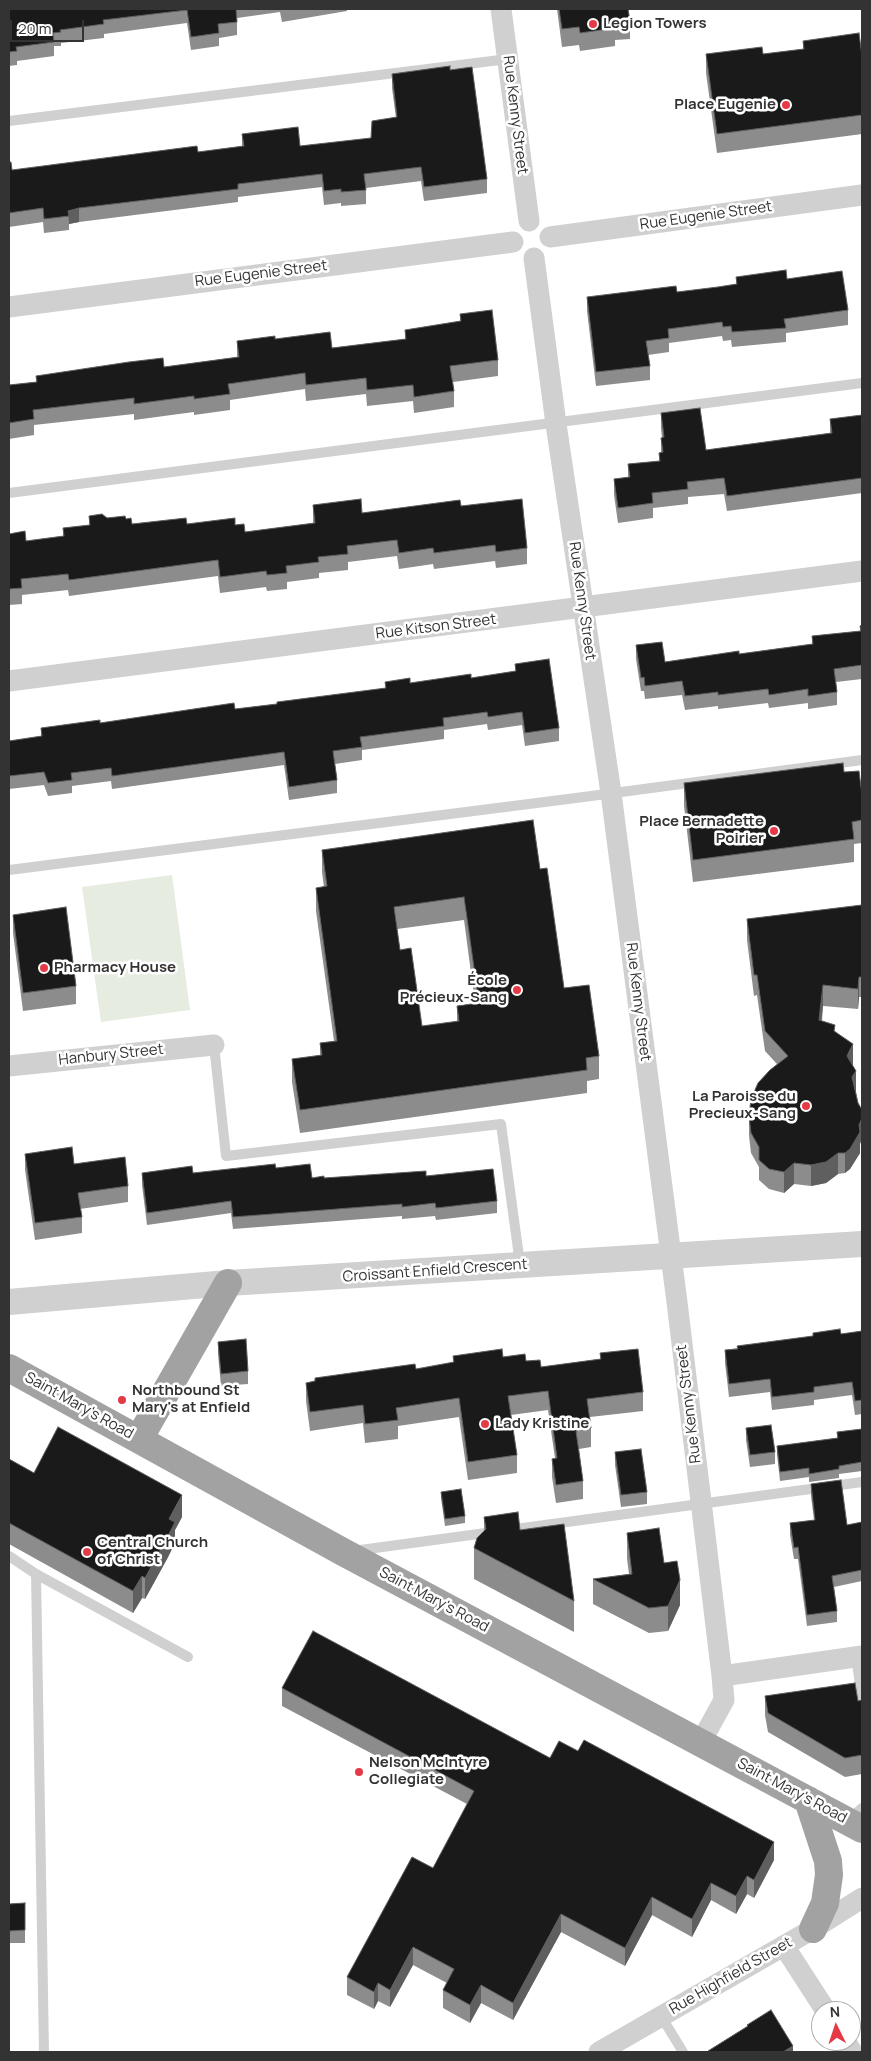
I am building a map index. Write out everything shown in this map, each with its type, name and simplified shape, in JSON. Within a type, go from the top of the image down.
[{"type":"highway","points":[[138,1439],[228,1283]]},
{"type":"highway","name":"Saint Mary's Road","points":[[9,1368],[343,1552],[808,1800],[857,1819]]},
{"type":"highway","points":[[808,1800],[828,1861],[829,1875],[825,1903],[813,1929]]},
{"type":"street","name":"Rue Kenny Street","points":[[501,9],[529,221]]},
{"type":"street","name":"Rue Eugenie Street","points":[[550,237],[862,195]]},
{"type":"street","points":[[529,221],[541,224],[547,229],[550,237],[547,249],[534,258],[522,255],[516,249],[513,242],[516,230],[529,221]]},
{"type":"street","name":"Rue Eugenie Street","points":[[9,307],[513,242]]},
{"type":"street","name":"Rue Kenny Street","points":[[534,258],[556,424],[611,793],[671,1256],[722,1676],[724,1700],[701,1742]]},
{"type":"street","name":"Rue Kitson Street","points":[[9,682],[862,571]]},
{"type":"street","name":"Hanbury Street","points":[[9,1066],[214,1045]]},
{"type":"street","name":"Croissant Enfield Crescent","points":[[9,1302],[228,1283],[862,1244]]},
{"type":"street","points":[[722,1676],[859,1656]]},
{"type":"street","name":"Rue Highfield Street","points":[[599,2052],[784,1946],[862,1898]]},
{"type":"street","points":[[784,1946],[820,2001]]},
{"type":"lane","points":[[9,121],[508,59]]},
{"type":"lane","points":[[9,493],[556,424],[862,383]]},
{"type":"lane","points":[[9,870],[862,760]]},
{"type":"lane","points":[[214,1045],[226,1156],[501,1124],[520,1266]]},
{"type":"lane","points":[[343,1552],[862,1482]]},
{"type":"lane","points":[[9,1556],[36,1574],[188,1657]]},
{"type":"lane","points":[[36,1574],[44,2052]]},
{"type":"lane","points":[[859,1656],[862,1698]]},
{"type":"lane","points":[[661,2016],[683,2052]]},
{"type":"shaded area","points":[[172,875],[190,1010],[101,1022],[82,887]]},
{"type":"building","points":[[9,9],[236,9],[237,22],[218,24],[219,33],[191,37],[187,10],[103,20],[104,24],[60,30],[61,32],[53,33],[54,42],[16,47],[17,51],[9,52]]},
{"type":"building","points":[[559,9],[628,9],[630,21],[614,23],[615,28],[580,33],[579,27],[562,29]]},
{"type":"building","name":"Place Eugenie","points":[[859,33],[862,56],[862,115],[717,134],[706,54],[762,47],[763,54],[804,49],[803,41]]},
{"type":"building","points":[[450,66],[450,70],[472,67],[487,179],[424,187],[421,167],[364,174],[366,190],[341,192],[341,189],[324,191],[322,174],[238,184],[238,189],[79,208],[68,211],[69,216],[44,219],[43,208],[9,213],[9,162],[11,162],[12,170],[197,146],[198,152],[244,146],[242,134],[298,127],[300,146],[371,138],[372,121],[397,117],[392,74]]},
{"type":"building","points":[[786,270],[787,279],[842,271],[848,310],[784,319],[786,328],[732,332],[731,326],[723,327],[722,322],[668,329],[669,338],[646,341],[650,366],[596,372],[587,297],[676,286],[677,292],[718,287],[737,284],[736,277]]},
{"type":"building","points":[[492,310],[498,360],[450,366],[454,391],[414,397],[413,385],[367,390],[366,378],[306,385],[305,373],[228,384],[230,394],[194,399],[194,396],[134,404],[134,398],[33,410],[34,419],[9,423],[9,385],[37,382],[36,376],[163,358],[164,367],[239,357],[237,341],[275,336],[275,339],[330,332],[332,348],[406,339],[405,330],[461,321],[460,314]]},
{"type":"building","points":[[700,408],[706,450],[832,433],[830,419],[862,415],[862,478],[727,496],[724,478],[687,482],[688,489],[652,493],[653,503],[618,508],[614,479],[630,477],[628,464],[660,461],[659,453],[663,452],[661,438],[664,437],[661,413]]},
{"type":"building","points":[[361,499],[362,513],[460,500],[461,506],[522,499],[527,548],[496,552],[495,545],[434,553],[433,548],[399,553],[397,540],[347,546],[348,554],[318,557],[319,562],[286,566],[287,573],[267,575],[266,571],[220,577],[218,560],[69,580],[68,574],[21,579],[22,588],[9,589],[9,534],[25,531],[26,541],[64,536],[63,528],[90,525],[89,516],[102,514],[107,518],[125,516],[126,519],[131,518],[132,524],[186,518],[187,524],[235,518],[235,525],[244,524],[245,532],[315,523],[313,505]]},
{"type":"building","points":[[862,625],[862,665],[834,669],[837,692],[808,696],[808,689],[769,695],[768,689],[718,695],[718,692],[685,696],[682,681],[645,686],[644,677],[641,678],[636,645],[662,642],[665,662],[739,651],[739,654],[813,644],[812,636],[861,631],[860,626]]},
{"type":"building","points":[[549,659],[559,728],[525,733],[522,712],[488,717],[487,712],[443,718],[444,726],[360,737],[362,747],[333,751],[337,780],[289,787],[284,752],[112,776],[111,768],[71,773],[72,780],[48,783],[44,772],[9,776],[9,741],[42,736],[41,728],[100,720],[100,723],[234,703],[235,709],[277,704],[277,702],[386,688],[385,682],[410,678],[410,683],[471,674],[471,678],[516,671],[515,664]]},
{"type":"building","name":"Place Bernadette Poirier","points":[[843,763],[844,772],[859,771],[862,795],[862,820],[852,822],[854,839],[693,860],[684,783]]},
{"type":"building","name":"École Précieux-Sang","points":[[533,820],[540,869],[547,868],[564,988],[589,985],[599,1056],[586,1058],[587,1070],[300,1110],[292,1059],[322,1055],[320,1043],[337,1041],[316,888],[327,886],[322,850]],"holes":[[[464,897],[479,1003],[457,1006],[459,1021],[422,1026],[411,948],[400,950],[394,907]]]},
{"type":"building","points":[[862,905],[862,977],[859,977],[858,989],[823,985],[819,1020],[835,1025],[834,1031],[853,1044],[847,1056],[856,1071],[852,1077],[858,1103],[862,1110],[862,1118],[859,1125],[860,1132],[850,1149],[845,1153],[838,1153],[826,1162],[811,1165],[794,1163],[784,1172],[769,1169],[759,1160],[759,1147],[751,1133],[749,1116],[751,1099],[758,1083],[770,1070],[788,1056],[765,1031],[757,975],[754,975],[747,919]]},
{"type":"building","name":"Pharmacy House","points":[[66,907],[76,986],[23,993],[13,915]]},
{"type":"building","points":[[72,1147],[74,1164],[125,1157],[128,1186],[78,1193],[82,1217],[35,1223],[25,1154]]},
{"type":"building","points":[[275,1164],[276,1168],[310,1164],[312,1178],[426,1171],[426,1176],[493,1169],[497,1201],[436,1208],[435,1203],[402,1207],[402,1204],[233,1217],[231,1201],[147,1213],[142,1173],[192,1166],[193,1173]]},
{"type":"building","points":[[840,1329],[841,1334],[862,1331],[862,1400],[855,1401],[852,1382],[814,1387],[814,1392],[772,1397],[770,1379],[729,1384],[725,1350],[738,1349],[737,1346],[813,1336],[813,1333]]},
{"type":"building","points":[[246,1339],[248,1371],[221,1374],[218,1342]]},
{"type":"building","points":[[502,1349],[503,1357],[525,1354],[526,1361],[540,1360],[541,1367],[601,1359],[600,1353],[638,1349],[643,1392],[587,1399],[591,1428],[576,1431],[583,1481],[556,1485],[552,1459],[557,1458],[548,1391],[508,1396],[517,1455],[468,1462],[459,1398],[396,1408],[398,1420],[365,1424],[363,1405],[310,1412],[306,1383],[315,1381],[315,1378],[415,1364],[416,1369],[454,1362],[453,1356]]},
{"type":"building","points":[[771,1425],[775,1452],[750,1455],[746,1428]]},
{"type":"building","points":[[58,1427],[182,1495],[169,1519],[175,1522],[167,1538],[145,1578],[142,1576],[133,1591],[9,1523],[9,1459],[34,1473]]},
{"type":"building","points":[[862,1429],[862,1462],[839,1466],[839,1469],[809,1474],[809,1468],[780,1472],[777,1446],[838,1438],[837,1432]]},
{"type":"building","points":[[641,1449],[647,1492],[621,1495],[615,1452]]},
{"type":"building","points":[[841,1480],[847,1525],[862,1522],[862,1570],[832,1576],[837,1611],[807,1615],[798,1547],[794,1548],[790,1523],[815,1520],[811,1484]]},
{"type":"building","points":[[461,1489],[465,1516],[445,1519],[441,1492]]},
{"type":"building","points":[[518,1512],[520,1530],[564,1524],[574,1601],[474,1548],[477,1538],[486,1529],[484,1517]]},
{"type":"building","points":[[659,1528],[664,1563],[677,1561],[680,1580],[668,1606],[649,1608],[593,1579],[632,1574],[627,1533]]},
{"type":"building","points":[[313,1631],[550,1758],[559,1741],[578,1751],[584,1740],[774,1842],[754,1880],[747,1876],[736,1896],[711,1883],[692,1919],[652,1897],[625,1948],[561,1914],[513,2003],[481,1985],[470,2005],[443,1990],[454,1969],[413,1947],[390,1990],[378,1983],[374,1992],[347,1977],[412,1857],[433,1868],[474,1791],[282,1688]]},
{"type":"building","points":[[855,1683],[858,1701],[862,1700],[862,1755],[845,1758],[768,1713],[765,1696]]},
{"type":"building","points":[[25,1903],[25,1930],[9,1931],[9,1904]]},
{"type":"building","points":[[771,2010],[793,2046],[783,2052],[708,2051],[748,2026]]},
{"type":"place","name":"Legion Towers","points":[[593,24]]},
{"type":"place","name":"Place Eugenie","points":[[786,105]]},
{"type":"place","name":"Place Bernadette Poirier","points":[[774,831]]},
{"type":"place","name":"Pharmacy House","points":[[44,968]]},
{"type":"place","name":"École Précieux-Sang","points":[[517,990]]},
{"type":"place","name":"La Paroisse du Precieux-Sang","points":[[806,1106]]},
{"type":"place","name":"Northbound St Mary's at Enfield","points":[[122,1400]]},
{"type":"place","name":"Lady Kristine","points":[[485,1424]]},
{"type":"place","name":"Central Church of Christ","points":[[87,1552]]},
{"type":"place","name":"Nelson McIntyre Collegiate","points":[[359,1772]]}]
